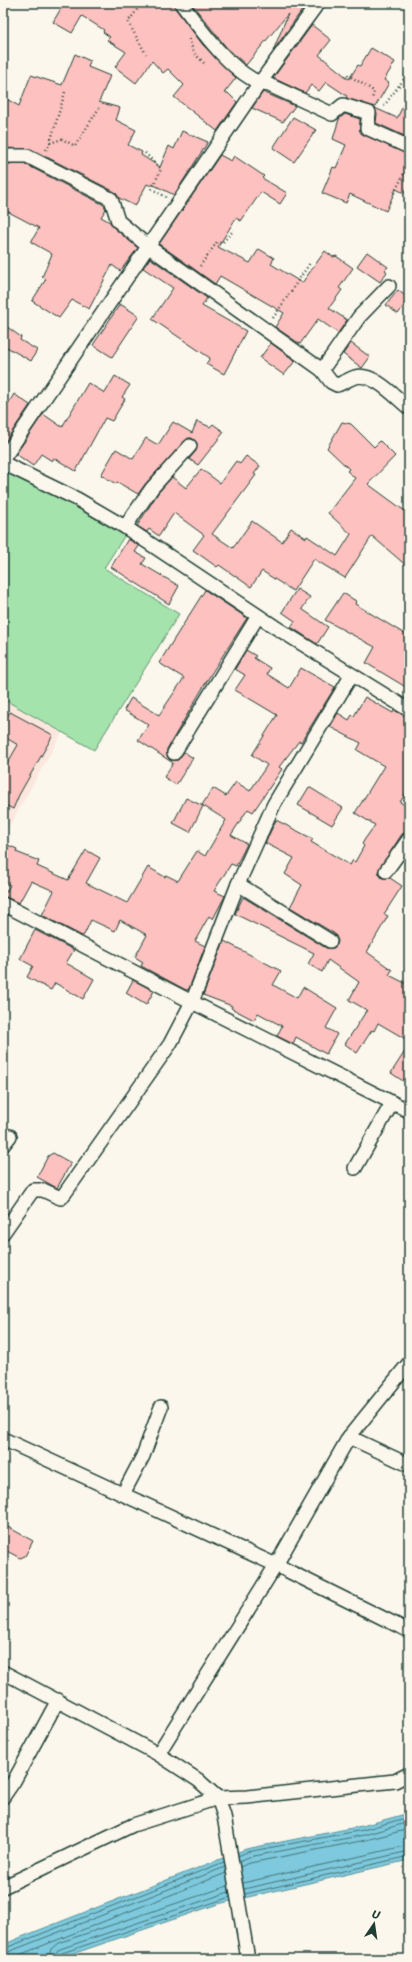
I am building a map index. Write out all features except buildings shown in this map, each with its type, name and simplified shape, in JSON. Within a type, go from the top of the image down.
[{"type":"street","points":[[182,3],[210,42],[226,58],[259,84],[269,85],[332,114],[343,105],[368,114],[367,128],[409,147]]},
{"type":"street","points":[[3,459],[259,84],[318,3]]},
{"type":"street","points":[[3,156],[27,156],[112,199],[118,221],[149,247],[322,370],[331,382],[337,385],[356,377],[366,378],[375,381],[409,408]]},
{"type":"street","points":[[322,370],[359,317],[389,286]]},
{"type":"street","points":[[125,527],[152,488],[190,446]]},
{"type":"street","points":[[3,462],[77,499],[125,527],[351,676],[409,710]]},
{"type":"street","points":[[174,753],[258,616]]},
{"type":"street","points":[[3,1233],[34,1190],[43,1190],[58,1198],[61,1198],[170,1044],[192,1002],[238,884],[274,804],[351,676]]},
{"type":"street","points":[[386,871],[409,839]]},
{"type":"street","points":[[238,884],[330,941]]},
{"type":"street","points":[[3,904],[192,1002],[409,1111]]},
{"type":"street","points":[[355,1168],[392,1103]]},
{"type":"street","points":[[158,1754],[276,1565],[349,1437],[409,1363]]},
{"type":"street","points":[[123,1494],[143,1456],[161,1407]]},
{"type":"street","points":[[349,1437],[409,1465]]},
{"type":"street","points":[[3,1439],[276,1565],[409,1631]]},
{"type":"street","points":[[3,1672],[158,1754],[198,1780],[218,1798],[224,1816],[248,1959]]},
{"type":"street","points":[[3,1797],[14,1781],[58,1700]]},
{"type":"street","points":[[3,1887],[133,1825],[218,1798],[247,1797],[395,1781],[409,1774]]},
{"type":"path","points":[[142,3],[128,22],[146,54]]},
{"type":"path","points":[[384,106],[409,72]]},
{"type":"path","points":[[345,78],[348,75],[371,89],[374,92],[372,99]]},
{"type":"path","points":[[40,163],[50,143],[65,92]]},
{"type":"path","points":[[50,143],[62,139],[74,146],[99,108]]},
{"type":"path","points":[[394,193],[406,170],[408,158],[393,150],[396,141]]},
{"type":"path","points":[[145,153],[161,169],[152,189],[177,203]]},
{"type":"path","points":[[192,277],[217,242],[222,243],[234,230]]},
{"type":"path","points":[[265,330],[310,263]]},
{"type":"shaded area","points":[[3,699],[62,733],[11,823],[3,829]]},
{"type":"green space","points":[[3,470],[72,504],[125,535],[104,568],[179,614],[94,750],[3,699]]},
{"type":"water","points":[[409,1813],[409,1860],[218,1904],[58,1959],[3,1959],[3,1945],[246,1849],[362,1826]]}]
